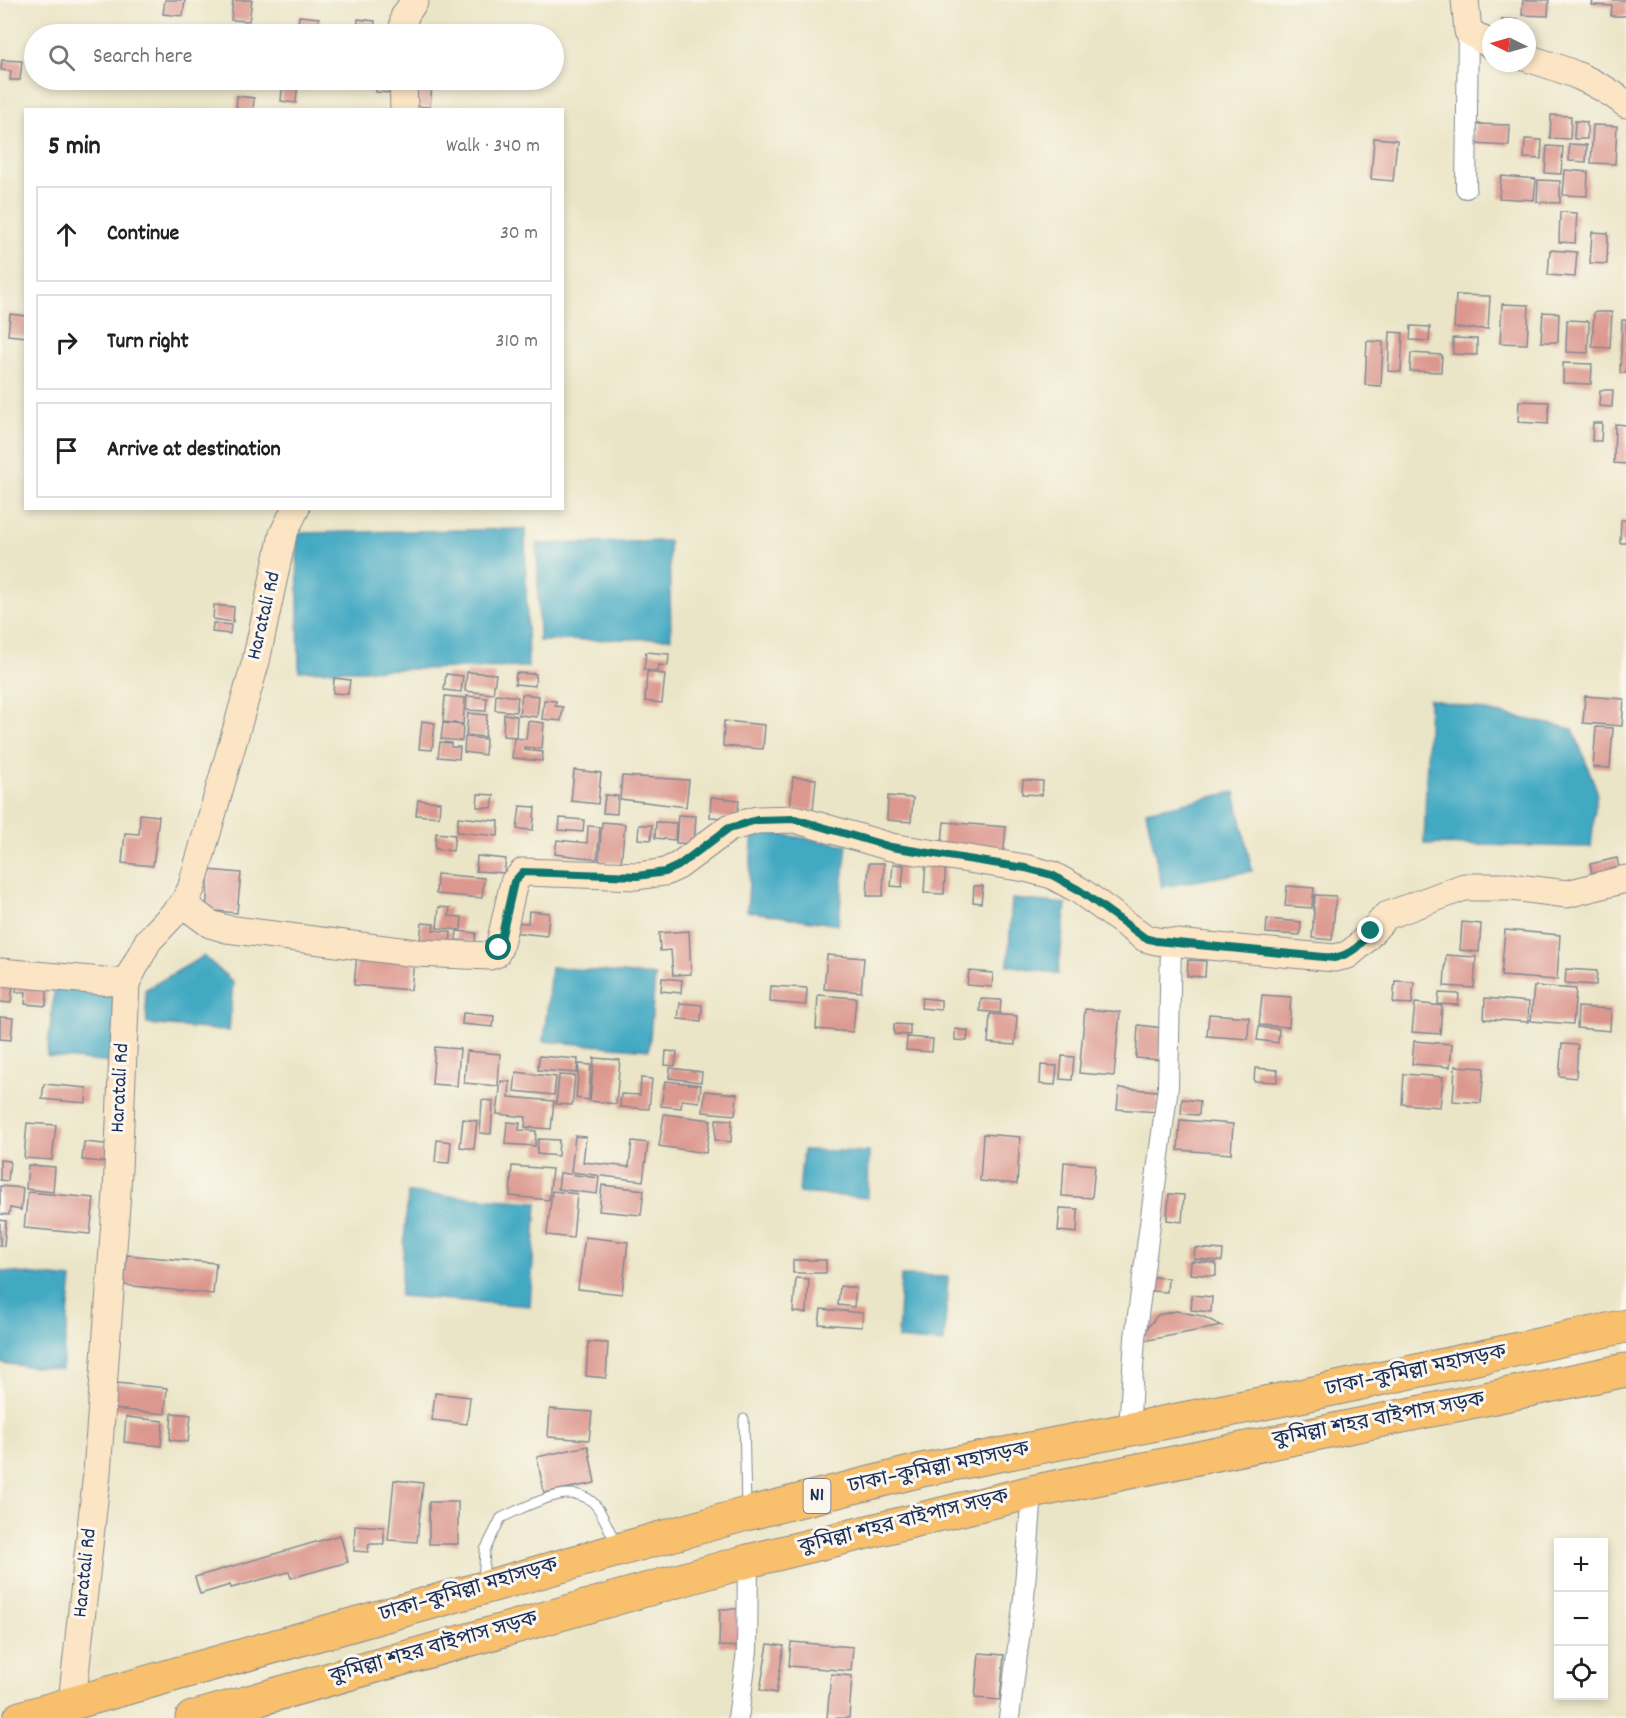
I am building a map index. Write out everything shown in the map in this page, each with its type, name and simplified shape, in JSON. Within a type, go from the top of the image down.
[{"type":"highway","name":"ঢাকা–কুমিল্লা মহাসড়ক","points":[[20,1718],[746,1514],[922,1470],[1300,1396],[1626,1326]]},
{"type":"highway","points":[[1568,1339],[1585,1379]]},
{"type":"highway","name":"কুমিল্লা শহর বাইপাস সড়ক","points":[[192,1718],[748,1561],[1032,1492],[1626,1370]]},
{"type":"street","points":[[404,24],[404,17],[415,0]]},
{"type":"street","points":[[1465,0],[1468,31],[1466,188]]},
{"type":"street","points":[[1468,31],[1482,40]]},
{"type":"street","points":[[1536,61],[1570,71],[1605,87],[1626,104]]},
{"type":"street","points":[[404,90],[404,108]]},
{"type":"street","name":"Haratali Rd","points":[[72,1702],[97,1473],[117,1192],[126,983],[148,941],[183,904],[190,889],[256,661],[283,534],[295,510]]},
{"type":"street","points":[[183,904],[210,924],[227,929],[416,953],[490,956],[496,954],[499,948],[514,882],[523,872],[637,876],[665,872],[685,861],[729,828],[777,818],[795,819],[891,847],[1025,868],[1052,875],[1079,890],[1145,938],[1171,943],[1334,958],[1348,955],[1386,916],[1464,887],[1511,887],[1567,894],[1626,879]]},
{"type":"street","points":[[1129,1429],[1135,1338],[1168,1087],[1171,943]]},
{"type":"street","points":[[0,972],[126,983]]},
{"type":"street","points":[[1009,1718],[1024,1598],[1032,1492]]},
{"type":"street","points":[[738,1718],[747,1651],[748,1561]]},
{"type":"lane","points":[[744,1419],[746,1514]]},
{"type":"lane","points":[[482,1587],[485,1550],[501,1518],[548,1497],[566,1495],[581,1497],[596,1506],[619,1550]]},
{"type":"water","points":[[525,529],[528,667],[299,671],[297,533]]},
{"type":"water","points":[[669,541],[671,638],[539,641],[537,544]]},
{"type":"water","points":[[1429,699],[1573,729],[1597,791],[1591,847],[1424,844]]},
{"type":"water","points":[[1235,792],[1252,871],[1162,887],[1146,811]]},
{"type":"water","points":[[753,830],[847,845],[838,925],[747,911]]},
{"type":"water","points":[[1012,899],[1066,904],[1058,974],[1008,965]]},
{"type":"water","points":[[204,956],[233,982],[229,1031],[147,1024],[145,990]]},
{"type":"water","points":[[551,967],[655,976],[649,1050],[544,1041]]},
{"type":"water","points":[[55,983],[119,990],[111,1063],[47,1056]]},
{"type":"water","points":[[803,1150],[869,1152],[868,1198],[799,1193]]},
{"type":"water","points":[[408,1193],[537,1202],[530,1306],[400,1296]]},
{"type":"water","points":[[0,1271],[72,1279],[62,1370],[0,1363]]},
{"type":"water","points":[[901,1276],[948,1277],[944,1343],[898,1339]]},
{"type":"building","points":[[165,0],[185,0],[183,16],[163,14]]},
{"type":"building","points":[[233,0],[252,0],[249,21],[231,20]]},
{"type":"building","points":[[1523,0],[1549,0],[1548,16],[1522,15]]},
{"type":"building","points":[[1593,0],[1626,0],[1626,16],[1611,16],[1612,6],[1592,5]]},
{"type":"building","points":[[299,16],[319,18],[319,24],[298,24]]},
{"type":"building","points":[[358,19],[375,21],[375,24],[358,24]]},
{"type":"building","points":[[2,60],[22,61],[20,80],[10,80],[11,71],[1,70]]},
{"type":"building","points":[[282,90],[297,90],[296,103],[281,101]]},
{"type":"building","points":[[376,90],[392,90],[392,93],[376,92]]},
{"type":"building","points":[[413,90],[432,90],[430,107],[412,106]]},
{"type":"building","points":[[237,96],[254,98],[253,108],[236,108]]},
{"type":"building","points":[[1551,115],[1571,116],[1570,139],[1550,138]]},
{"type":"building","points":[[1575,121],[1587,122],[1587,139],[1574,139]]},
{"type":"building","points":[[1475,124],[1510,125],[1509,146],[1473,144]]},
{"type":"building","points":[[1593,125],[1617,126],[1615,164],[1591,163]]},
{"type":"building","points":[[1374,138],[1397,140],[1393,181],[1371,179]]},
{"type":"building","points":[[1525,139],[1542,140],[1541,159],[1524,158]]},
{"type":"building","points":[[1569,144],[1587,145],[1586,162],[1569,161]]},
{"type":"building","points":[[1547,146],[1563,147],[1561,174],[1545,173]]},
{"type":"building","points":[[1565,170],[1588,172],[1587,196],[1563,195]]},
{"type":"building","points":[[1501,176],[1536,179],[1534,200],[1499,198]]},
{"type":"building","points":[[1538,180],[1560,181],[1560,203],[1537,202]]},
{"type":"building","points":[[1560,212],[1577,213],[1575,243],[1559,242]]},
{"type":"building","points":[[1592,232],[1608,233],[1607,264],[1590,263]]},
{"type":"building","points":[[1550,250],[1577,252],[1575,277],[1548,275]]},
{"type":"building","points":[[1456,295],[1490,296],[1488,329],[1454,328]]},
{"type":"building","points":[[1502,304],[1529,305],[1527,344],[1500,343]]},
{"type":"building","points":[[1543,312],[1559,313],[1558,342],[1541,342]]},
{"type":"building","points":[[1594,312],[1612,312],[1610,348],[1592,347]]},
{"type":"building","points":[[10,314],[24,316],[24,337],[8,335]]},
{"type":"building","points":[[1567,320],[1589,321],[1588,353],[1566,352]]},
{"type":"building","points":[[1622,320],[1626,320],[1626,373],[1620,373]]},
{"type":"building","points":[[1411,326],[1430,327],[1429,341],[1410,340]]},
{"type":"building","points":[[1390,332],[1403,333],[1401,372],[1388,371]]},
{"type":"building","points":[[1453,338],[1477,339],[1477,355],[1453,354]]},
{"type":"building","points":[[1367,341],[1383,342],[1381,386],[1365,385]]},
{"type":"building","points":[[1411,353],[1442,355],[1441,372],[1410,371]]},
{"type":"building","points":[[1563,363],[1592,364],[1591,384],[1563,383]]},
{"type":"building","points":[[1600,390],[1613,390],[1612,407],[1599,406]]},
{"type":"building","points":[[1519,401],[1549,402],[1548,424],[1518,422]]},
{"type":"building","points":[[1593,423],[1602,423],[1601,441],[1592,441]]},
{"type":"building","points":[[1615,424],[1626,425],[1626,464],[1614,463]]},
{"type":"building","points":[[1621,520],[1626,520],[1626,543],[1620,543]]},
{"type":"building","points":[[214,605],[234,607],[233,622],[213,619]]},
{"type":"building","points":[[213,623],[231,625],[230,634],[212,632]]},
{"type":"building","points":[[646,652],[669,654],[668,666],[659,665],[658,671],[644,670]]},
{"type":"building","points":[[467,672],[496,674],[493,694],[465,691]]},
{"type":"building","points":[[647,672],[665,674],[662,703],[645,701]]},
{"type":"building","points":[[516,673],[536,674],[535,686],[515,684]]},
{"type":"building","points":[[446,674],[463,676],[461,692],[444,690]]},
{"type":"building","points":[[334,678],[350,680],[348,694],[333,693]]},
{"type":"building","points":[[496,694],[518,697],[516,712],[495,710]]},
{"type":"building","points":[[522,694],[539,696],[537,717],[519,715]]},
{"type":"building","points":[[445,696],[465,698],[463,724],[443,722]]},
{"type":"building","points":[[467,696],[487,698],[486,711],[466,710]]},
{"type":"building","points":[[1585,696],[1624,699],[1622,726],[1583,723]]},
{"type":"building","points":[[544,700],[556,701],[555,706],[563,707],[561,721],[542,719]]},
{"type":"building","points":[[468,713],[487,715],[485,737],[466,735]]},
{"type":"building","points":[[504,714],[517,716],[516,737],[503,736]]},
{"type":"building","points":[[422,721],[435,723],[432,750],[419,749]]},
{"type":"building","points":[[528,721],[544,723],[542,749],[524,747],[524,750],[543,752],[542,761],[512,758],[514,738],[526,739]]},
{"type":"building","points":[[724,721],[765,725],[763,749],[723,746]]},
{"type":"building","points":[[443,723],[463,725],[462,741],[441,739]]},
{"type":"building","points":[[1596,727],[1613,728],[1610,768],[1593,767]]},
{"type":"building","points":[[465,737],[486,739],[485,755],[464,752]]},
{"type":"building","points":[[440,742],[451,743],[451,747],[460,747],[459,759],[438,757]]},
{"type":"building","points":[[574,770],[601,773],[598,804],[571,801]]},
{"type":"building","points":[[622,776],[689,780],[686,807],[620,799]]},
{"type":"building","points":[[793,777],[816,779],[813,811],[790,809]]},
{"type":"building","points":[[1023,780],[1043,781],[1042,795],[1022,794]]},
{"type":"building","points":[[478,794],[494,795],[492,808],[477,807]]},
{"type":"building","points":[[605,795],[618,796],[617,814],[603,813]]},
{"type":"building","points":[[888,796],[913,798],[911,822],[887,820]]},
{"type":"building","points":[[711,797],[739,800],[737,819],[710,817]]},
{"type":"building","points":[[418,800],[440,802],[439,817],[416,815]]},
{"type":"building","points":[[520,806],[535,807],[533,830],[517,829]]},
{"type":"building","points":[[140,814],[159,816],[153,866],[122,863],[125,833],[139,834]]},
{"type":"building","points":[[678,815],[696,816],[694,844],[676,843]]},
{"type":"building","points":[[458,817],[499,821],[498,836],[457,832]]},
{"type":"building","points":[[560,818],[584,820],[583,832],[559,830]]},
{"type":"building","points":[[602,822],[625,824],[621,863],[599,861]]},
{"type":"building","points":[[656,822],[676,823],[675,840],[655,838]]},
{"type":"building","points":[[944,822],[1006,827],[1003,858],[941,853]]},
{"type":"building","points":[[639,825],[652,825],[651,840],[638,839]]},
{"type":"building","points":[[588,826],[600,827],[597,859],[555,854],[557,840],[587,843]]},
{"type":"building","points":[[436,833],[455,835],[453,851],[435,849]]},
{"type":"building","points":[[477,856],[506,859],[504,873],[476,871]]},
{"type":"building","points":[[1617,858],[1621,877],[1594,883],[1590,864]]},
{"type":"building","points":[[926,860],[946,862],[944,894],[924,893]]},
{"type":"building","points":[[869,863],[884,863],[883,896],[867,896]]},
{"type":"building","points":[[893,864],[904,865],[902,887],[891,886]]},
{"type":"building","points":[[209,870],[241,873],[237,913],[206,910]]},
{"type":"building","points":[[437,874],[484,878],[482,898],[436,894]]},
{"type":"building","points":[[974,886],[983,886],[981,903],[973,902]]},
{"type":"building","points":[[1287,886],[1314,888],[1312,908],[1285,906]]},
{"type":"building","points":[[1315,895],[1336,896],[1332,940],[1312,938]]},
{"type":"building","points":[[439,907],[450,908],[449,916],[462,917],[461,930],[437,928]]},
{"type":"building","points":[[529,911],[549,913],[547,936],[512,932],[513,922],[528,923]]},
{"type":"building","points":[[1267,919],[1301,922],[1300,935],[1266,933]]},
{"type":"building","points":[[1462,922],[1481,924],[1479,952],[1460,950]]},
{"type":"building","points":[[422,923],[434,924],[433,930],[451,932],[450,944],[420,941]]},
{"type":"building","points":[[1505,930],[1560,935],[1557,980],[1501,976]]},
{"type":"building","points":[[457,931],[476,933],[475,942],[456,940]]},
{"type":"building","points":[[689,931],[691,974],[673,975],[671,950],[660,951],[659,933]]},
{"type":"building","points":[[357,954],[414,960],[411,990],[354,985]]},
{"type":"building","points":[[827,955],[864,958],[861,992],[824,989]]},
{"type":"building","points":[[1446,955],[1476,957],[1474,988],[1444,986]]},
{"type":"building","points":[[1188,960],[1206,961],[1205,977],[1187,976]]},
{"type":"building","points":[[1566,969],[1597,971],[1596,985],[1565,983]]},
{"type":"building","points":[[969,971],[993,973],[992,987],[967,985]]},
{"type":"building","points":[[18,978],[48,981],[46,1006],[25,1004],[26,992],[16,992]]},
{"type":"building","points":[[662,978],[682,980],[681,993],[661,991]]},
{"type":"building","points":[[1395,981],[1414,982],[1412,1004],[1393,1003]]},
{"type":"building","points":[[0,983],[13,985],[11,1003],[0,1002]]},
{"type":"building","points":[[771,986],[807,988],[806,1005],[770,1002]]},
{"type":"building","points":[[1534,986],[1576,989],[1573,1024],[1531,1021]]},
{"type":"building","points":[[1439,993],[1459,994],[1458,1005],[1438,1004]]},
{"type":"building","points":[[818,995],[856,998],[853,1032],[816,1029]]},
{"type":"building","points":[[1262,995],[1291,997],[1289,1027],[1259,1025]]},
{"type":"building","points":[[922,998],[941,1000],[941,1010],[921,1008]]},
{"type":"building","points":[[1485,998],[1529,1002],[1528,1022],[1484,1019]]},
{"type":"building","points":[[981,999],[1001,1000],[1000,1013],[980,1011]]},
{"type":"building","points":[[680,1003],[702,1005],[701,1021],[678,1019]]},
{"type":"building","points":[[1415,1003],[1442,1006],[1440,1034],[1412,1032]]},
{"type":"building","points":[[1578,1007],[1611,1009],[1610,1031],[1577,1028]]},
{"type":"building","points":[[1085,1009],[1120,1012],[1114,1076],[1079,1073]]},
{"type":"building","points":[[463,1013],[494,1016],[493,1027],[462,1024]]},
{"type":"building","points":[[990,1014],[1017,1016],[1015,1045],[988,1043]]},
{"type":"building","points":[[1209,1014],[1249,1017],[1248,1039],[1207,1036]]},
{"type":"building","points":[[0,1017],[13,1018],[11,1040],[0,1039]]},
{"type":"building","points":[[894,1024],[910,1025],[910,1035],[894,1034]]},
{"type":"building","points":[[1138,1025],[1163,1028],[1160,1060],[1136,1058]]},
{"type":"building","points":[[1259,1027],[1279,1029],[1278,1043],[1257,1040]]},
{"type":"building","points":[[955,1029],[968,1031],[967,1041],[955,1040]]},
{"type":"building","points":[[907,1037],[933,1039],[932,1052],[906,1050]]},
{"type":"building","points":[[1414,1041],[1452,1044],[1450,1067],[1412,1064]]},
{"type":"building","points":[[1562,1044],[1578,1045],[1576,1078],[1559,1076]]},
{"type":"building","points":[[435,1047],[460,1049],[457,1086],[432,1084]]},
{"type":"building","points":[[467,1051],[500,1054],[498,1086],[464,1083]]},
{"type":"building","points":[[666,1051],[677,1052],[675,1066],[665,1065]]},
{"type":"building","points":[[539,1056],[578,1059],[577,1073],[538,1070]]},
{"type":"building","points":[[1062,1056],[1074,1057],[1072,1080],[1060,1079]]},
{"type":"building","points":[[594,1058],[620,1060],[616,1104],[590,1101]]},
{"type":"building","points":[[579,1064],[591,1065],[589,1100],[576,1098]]},
{"type":"building","points":[[1041,1065],[1057,1066],[1055,1085],[1040,1084]]},
{"type":"building","points":[[1455,1066],[1484,1068],[1481,1103],[1453,1101]]},
{"type":"building","points":[[670,1068],[702,1072],[701,1082],[669,1078]]},
{"type":"building","points":[[1255,1068],[1278,1070],[1277,1082],[1254,1081]]},
{"type":"building","points":[[516,1072],[556,1077],[554,1095],[514,1091]]},
{"type":"building","points":[[1404,1074],[1443,1077],[1440,1107],[1402,1104]]},
{"type":"building","points":[[559,1075],[575,1076],[572,1105],[556,1104]]},
{"type":"building","points":[[641,1078],[652,1079],[649,1109],[620,1107],[621,1094],[640,1095]]},
{"type":"building","points":[[501,1081],[510,1082],[509,1097],[554,1101],[551,1129],[525,1127],[526,1117],[497,1114]]},
{"type":"building","points":[[665,1081],[701,1085],[699,1102],[682,1100],[681,1108],[661,1106]]},
{"type":"building","points":[[44,1084],[87,1088],[86,1103],[42,1099]]},
{"type":"building","points":[[1119,1088],[1158,1091],[1157,1112],[1117,1109]]},
{"type":"building","points":[[705,1091],[737,1094],[735,1115],[703,1112]]},
{"type":"building","points":[[1182,1099],[1200,1101],[1199,1115],[1181,1114]]},
{"type":"building","points":[[482,1100],[493,1101],[491,1134],[480,1133]]},
{"type":"building","points":[[664,1114],[711,1120],[706,1153],[659,1146]]},
{"type":"building","points":[[463,1119],[477,1121],[474,1149],[460,1147]]},
{"type":"building","points":[[716,1119],[732,1120],[731,1142],[715,1140]]},
{"type":"building","points":[[1180,1120],[1233,1124],[1231,1154],[1178,1150]]},
{"type":"building","points":[[507,1122],[520,1123],[519,1130],[536,1131],[535,1146],[505,1144]]},
{"type":"building","points":[[27,1123],[56,1125],[52,1160],[24,1158]]},
{"type":"building","points":[[983,1134],[1020,1137],[1017,1184],[980,1181]]},
{"type":"building","points":[[575,1136],[586,1137],[583,1162],[629,1167],[632,1141],[648,1143],[643,1181],[571,1172]]},
{"type":"building","points":[[538,1139],[559,1140],[558,1156],[537,1154]]},
{"type":"building","points":[[437,1140],[451,1142],[449,1163],[435,1162]]},
{"type":"building","points":[[84,1142],[114,1145],[112,1163],[82,1160]]},
{"type":"building","points":[[0,1160],[10,1161],[8,1181],[0,1180]]},
{"type":"building","points":[[1064,1162],[1095,1165],[1092,1198],[1062,1196]]},
{"type":"building","points":[[28,1165],[55,1167],[53,1192],[26,1189]]},
{"type":"building","points":[[512,1166],[552,1169],[549,1200],[510,1196]]},
{"type":"building","points":[[560,1173],[599,1178],[597,1194],[558,1189]]},
{"type":"building","points":[[602,1185],[644,1190],[641,1215],[599,1211]]},
{"type":"building","points":[[0,1186],[23,1188],[21,1210],[10,1208],[9,1215],[0,1214]]},
{"type":"building","points":[[552,1191],[577,1194],[573,1238],[547,1235]]},
{"type":"building","points":[[28,1192],[94,1198],[90,1234],[24,1228]]},
{"type":"building","points":[[1169,1194],[1184,1195],[1182,1222],[1167,1220]]},
{"type":"building","points":[[1060,1208],[1078,1209],[1077,1233],[1058,1231]]},
{"type":"building","points":[[0,1220],[6,1221],[4,1246],[0,1246]]},
{"type":"building","points":[[585,1237],[628,1242],[622,1294],[578,1289]]},
{"type":"building","points":[[1195,1248],[1223,1250],[1222,1261],[1194,1259]]},
{"type":"building","points":[[127,1255],[216,1263],[213,1294],[124,1285]]},
{"type":"building","points":[[793,1260],[826,1260],[826,1273],[793,1273]]},
{"type":"building","points":[[1191,1261],[1216,1263],[1216,1276],[1190,1274]]},
{"type":"building","points":[[1152,1277],[1168,1278],[1167,1292],[1152,1291]]},
{"type":"building","points":[[796,1278],[809,1279],[807,1313],[793,1312]]},
{"type":"building","points":[[840,1286],[856,1288],[854,1307],[838,1305]]},
{"type":"building","points":[[1192,1295],[1212,1297],[1211,1312],[1191,1310]]},
{"type":"building","points":[[821,1309],[863,1313],[862,1327],[819,1324]]},
{"type":"building","points":[[1176,1311],[1202,1316],[1222,1326],[1143,1341],[1148,1327],[1158,1315]]},
{"type":"building","points":[[588,1342],[608,1343],[606,1378],[586,1376]]},
{"type":"building","points":[[116,1383],[167,1388],[165,1414],[113,1409]]},
{"type":"building","points":[[435,1393],[470,1397],[467,1424],[432,1420]]},
{"type":"building","points":[[550,1409],[592,1412],[589,1440],[548,1437]]},
{"type":"building","points":[[172,1413],[191,1415],[188,1442],[170,1440]]},
{"type":"building","points":[[126,1417],[163,1421],[161,1446],[124,1442]]},
{"type":"building","points":[[588,1446],[595,1483],[544,1493],[537,1457]]},
{"type":"building","points":[[394,1480],[423,1483],[417,1542],[388,1540]]},
{"type":"building","points":[[429,1502],[458,1502],[458,1544],[429,1544]]},
{"type":"building","points":[[355,1525],[384,1527],[384,1544],[369,1544],[368,1552],[354,1551]]},
{"type":"building","points":[[340,1535],[348,1562],[291,1578],[289,1572],[200,1594],[195,1577]]},
{"type":"building","points":[[720,1609],[744,1609],[743,1647],[719,1646]]},
{"type":"building","points":[[791,1642],[853,1647],[851,1671],[789,1666]]},
{"type":"building","points":[[768,1644],[784,1646],[776,1693],[760,1690]]},
{"type":"building","points":[[979,1653],[1004,1655],[1000,1700],[975,1698]]},
{"type":"building","points":[[831,1674],[852,1676],[849,1718],[827,1718]]},
{"type":"route","points":[[499,948],[514,882],[517,875],[523,872],[598,872],[637,876],[665,872],[699,852],[729,828],[757,820],[777,818],[795,819],[891,847],[1002,864],[1052,875],[1079,890],[1145,938],[1156,941],[1303,957],[1334,958],[1348,955],[1371,931]]}]
